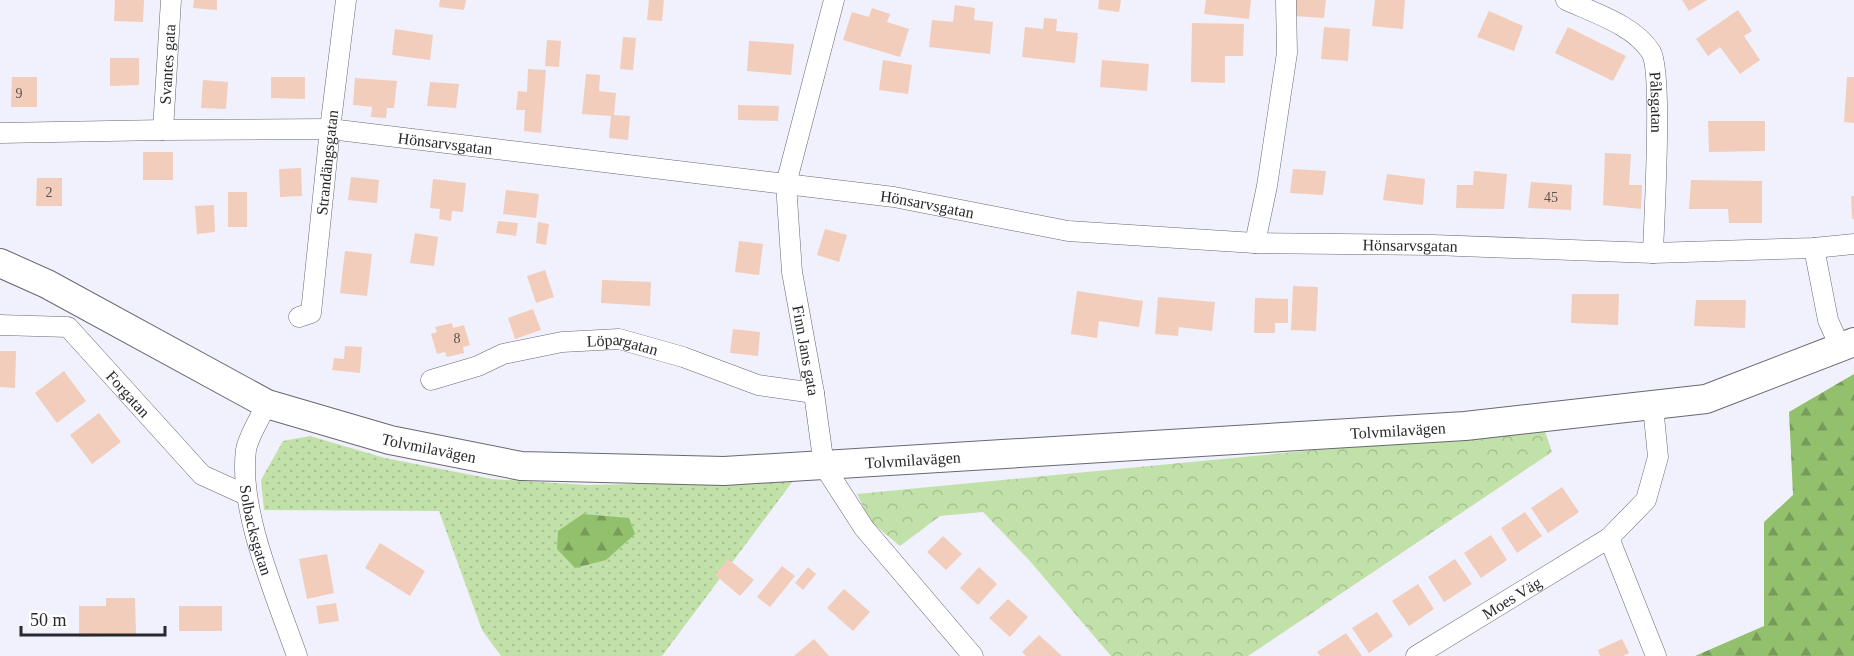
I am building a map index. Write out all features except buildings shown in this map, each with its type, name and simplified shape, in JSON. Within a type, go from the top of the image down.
[{"type":"street","name":"Svantes gata","points":[[163,130],[171,0]]},
{"type":"street","name":"Strandängsgatan","points":[[299,317],[311,313],[346,0]]},
{"type":"street","name":"Finn Jans gata","points":[[834,0],[786,184],[792,272],[814,393],[824,466],[864,528],[973,656]]},
{"type":"street","points":[[1255,243],[1267,186],[1287,53],[1286,0]]},
{"type":"street","name":"Pålsgatan","points":[[1566,0],[1627,30],[1652,53],[1656,111],[1653,253]]},
{"type":"street","name":"Hönsarvsgatan","points":[[0,133],[330,129],[894,197],[1068,231],[1255,243],[1432,245],[1653,253],[1814,248],[1854,244]]},
{"type":"street","points":[[1814,248],[1828,320],[1847,344]]},
{"type":"street","name":"Tolvmilavägen","points":[[0,263],[47,284],[267,404],[390,440],[521,466],[724,471],[1465,426],[1706,399],[1847,344]]},
{"type":"street","name":"Forgatan","points":[[0,325],[68,327],[202,475],[246,495]]},
{"type":"street","name":"Löpargatan","points":[[431,380],[478,366],[503,354],[562,342],[619,339],[683,357],[758,385],[814,393]]},
{"type":"street","name":"Solbacksgatan","points":[[267,404],[246,448],[246,495],[260,549],[297,656]]},
{"type":"street","name":"Moes Väg","points":[[1416,656],[1609,538],[1646,500],[1658,457],[1653,406]]},
{"type":"street","points":[[1609,538],[1656,656]]},
{"type":"green space","points":[[1854,374],[1854,656],[1695,656],[1764,626],[1764,522],[1793,495],[1789,412]]},
{"type":"green space","points":[[1544,428],[1552,452],[1248,656],[1111,656],[1029,560],[983,512],[940,516],[900,546],[870,521],[857,494]]},
{"type":"green space","points":[[310,436],[385,458],[492,479],[587,485],[793,481],[662,656],[501,656],[482,630],[439,511],[264,510],[261,480],[283,441]]},
{"type":"green space","points":[[583,514],[629,518],[635,534],[606,560],[575,568],[557,549],[558,531]]}]
